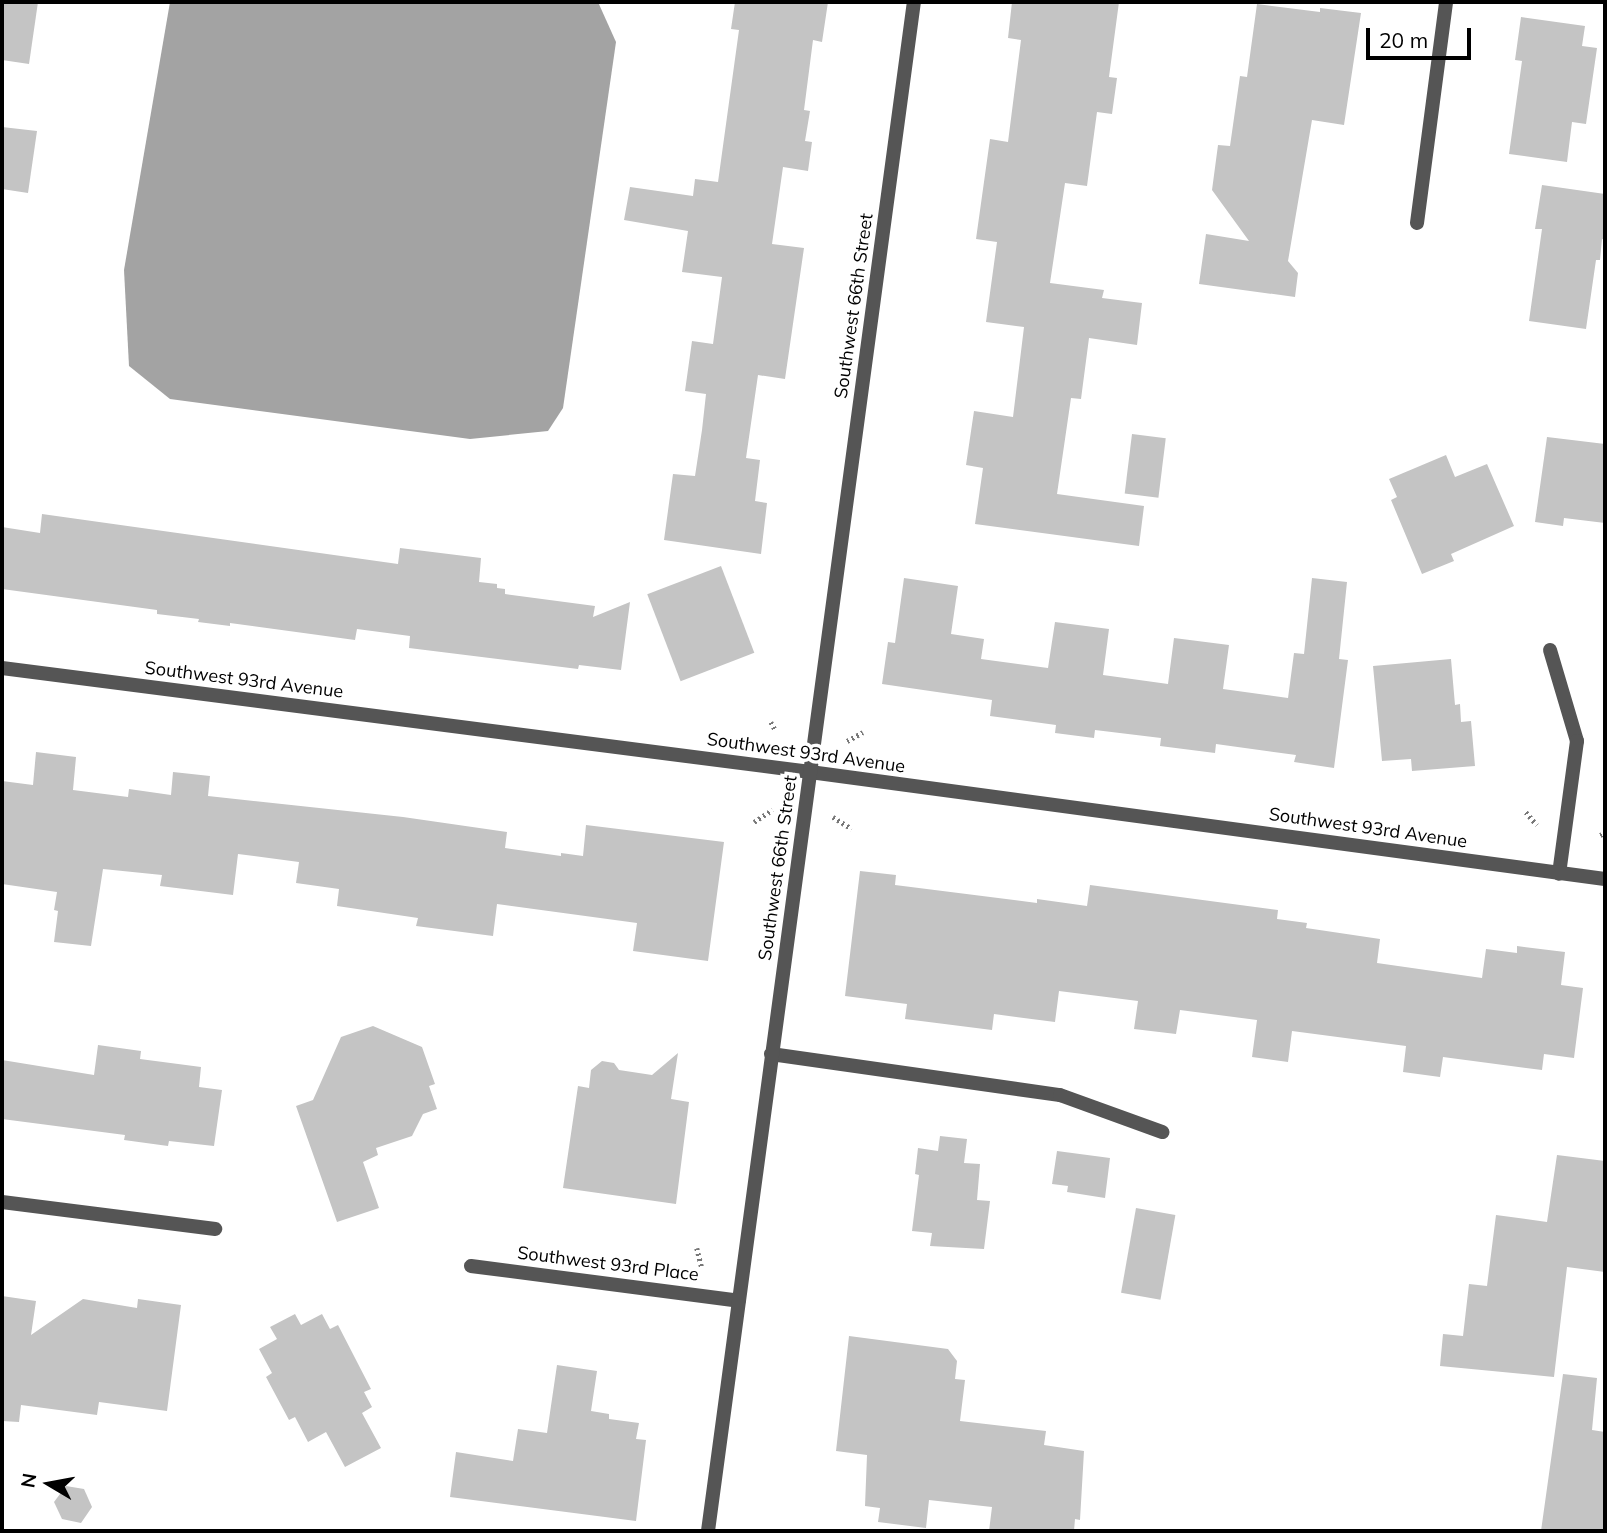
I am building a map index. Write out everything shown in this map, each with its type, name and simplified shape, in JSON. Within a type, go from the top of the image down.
[{"type":"street","name":"Southwest 66th Street","points":[[708,1531],[914,2]]},
{"type":"street","points":[[1417,223],[1446,2]]},
{"type":"street","points":[[1550,650],[1577,741],[1559,874]]},
{"type":"street","name":"Southwest 93rd Avenue","points":[[2,668],[810,772],[1605,879]]},
{"type":"street","points":[[771,1054],[1060,1095],[1162,1132]]},
{"type":"street","points":[[2,1202],[215,1229]]},
{"type":"street","name":"Southwest 93rd Place","points":[[471,1266],[739,1301]]},
{"type":"path","points":[[771,722],[776,731]]},
{"type":"path","points":[[847,741],[863,732]]},
{"type":"path","points":[[754,822],[772,810]]},
{"type":"path","points":[[1526,813],[1537,825]]},
{"type":"path","points":[[832,817],[852,830]]},
{"type":"path","points":[[697,1248],[702,1268]]},
{"type":"shaded area","points":[[170,2],[598,2],[616,42],[563,408],[548,431],[470,439],[170,399],[129,366],[124,270]]},
{"type":"building","points":[[2,2],[38,2],[29,64],[2,60]]},
{"type":"building","points":[[735,2],[828,2],[822,42],[813,40],[804,110],[810,111],[805,141],[812,142],[808,171],[783,167],[772,244],[804,248],[785,379],[758,375],[746,458],[760,460],[755,501],[767,503],[761,554],[664,540],[673,474],[695,476],[706,394],[685,391],[692,341],[713,344],[722,277],[682,272],[688,231],[624,220],[630,187],[693,196],[695,179],[718,182],[739,30],[731,29]]},
{"type":"building","points":[[1012,2],[1119,2],[1109,77],[1117,78],[1112,114],[1097,112],[1087,186],[1065,183],[1050,283],[1104,290],[1102,298],[1142,303],[1137,345],[1089,338],[1081,399],[1071,398],[1057,494],[1144,506],[1139,546],[975,524],[983,468],[966,465],[974,411],[1013,417],[1024,327],[986,322],[997,242],[976,239],[990,139],[1008,142],[1021,40],[1008,38]]},
{"type":"building","points":[[1257,4],[1320,12],[1320,8],[1361,13],[1344,125],[1312,120],[1288,261],[1298,273],[1295,297],[1199,284],[1206,234],[1249,241],[1212,190],[1218,145],[1230,146],[1240,76],[1247,77]]},
{"type":"building","points":[[1521,17],[1585,26],[1582,46],[1597,48],[1586,124],[1572,122],[1567,162],[1509,154],[1522,61],[1515,60]]},
{"type":"building","points":[[2,127],[37,131],[28,193],[2,189]]},
{"type":"building","points":[[1542,185],[1605,194],[1605,240],[1602,239],[1600,260],[1596,260],[1586,329],[1529,321],[1542,229],[1535,229]]},
{"type":"building","points":[[1132,434],[1166,438],[1158,498],[1125,494]]},
{"type":"building","points":[[1547,437],[1605,444],[1605,523],[1564,518],[1563,526],[1535,522]]},
{"type":"building","points":[[1446,455],[1455,477],[1487,464],[1514,526],[1451,554],[1454,561],[1422,574],[1391,500],[1397,497],[1389,479]]},
{"type":"building","points":[[42,514],[398,564],[400,548],[481,558],[479,582],[497,584],[497,588],[505,589],[505,594],[595,606],[593,617],[630,602],[621,670],[579,665],[578,669],[409,648],[410,636],[357,629],[355,640],[230,623],[230,626],[198,622],[199,619],[157,614],[157,610],[2,589],[2,527],[40,533]]},
{"type":"building","points":[[721,566],[754,653],[681,681],[647,594]]},
{"type":"building","points":[[904,578],[958,586],[951,634],[984,639],[981,659],[1048,668],[1055,622],[1109,629],[1103,675],[1168,684],[1174,638],[1229,645],[1223,689],[1288,698],[1294,653],[1304,654],[1312,578],[1347,582],[1339,659],[1348,660],[1334,768],[1294,762],[1296,755],[1216,744],[1215,753],[1160,746],[1161,738],[1095,730],[1094,738],[1055,733],[1056,725],[990,716],[992,700],[882,684],[888,642],[895,643]]},
{"type":"building","points":[[1451,659],[1455,705],[1460,704],[1461,722],[1471,721],[1475,766],[1412,771],[1411,759],[1382,761],[1373,666]]},
{"type":"building","points":[[36,752],[76,757],[73,790],[128,797],[129,789],[171,795],[173,772],[210,776],[208,796],[403,817],[507,832],[505,848],[561,856],[561,853],[583,856],[586,825],[724,842],[708,961],[633,951],[637,923],[497,904],[493,936],[416,926],[418,918],[337,906],[339,889],[296,883],[299,862],[238,854],[233,895],[160,886],[162,875],[103,869],[91,946],[54,942],[58,911],[54,910],[57,892],[2,884],[2,781],[33,785]]},
{"type":"building","points":[[860,871],[896,875],[895,885],[1037,903],[1037,899],[1087,906],[1090,885],[1278,910],[1277,919],[1307,923],[1306,928],[1380,939],[1377,963],[1482,978],[1486,949],[1517,953],[1517,946],[1565,952],[1561,985],[1583,988],[1574,1058],[1544,1054],[1542,1070],[1443,1057],[1440,1077],[1403,1072],[1406,1046],[1292,1031],[1288,1062],[1252,1057],[1257,1020],[1180,1010],[1176,1034],[1134,1029],[1138,1001],[1059,991],[1055,1022],[994,1014],[992,1030],[905,1019],[907,1004],[845,996]]},
{"type":"building","points":[[373,1026],[422,1047],[435,1084],[429,1086],[437,1109],[423,1114],[412,1136],[376,1148],[378,1155],[363,1162],[379,1208],[337,1222],[296,1106],[313,1100],[341,1037]]},
{"type":"building","points":[[98,1045],[141,1051],[140,1059],[201,1067],[199,1087],[222,1090],[214,1146],[169,1141],[168,1146],[124,1140],[125,1135],[2,1119],[2,1060],[94,1075]]},
{"type":"building","points":[[678,1053],[671,1099],[689,1102],[676,1204],[563,1188],[578,1086],[589,1088],[591,1070],[602,1061],[614,1063],[619,1070],[652,1075]]},
{"type":"building","points":[[940,1136],[967,1139],[964,1163],[980,1164],[977,1200],[990,1201],[984,1249],[930,1246],[932,1233],[912,1231],[919,1175],[915,1174],[918,1148],[938,1151]]},
{"type":"building","points":[[1057,1151],[1110,1158],[1105,1198],[1067,1192],[1068,1186],[1052,1184]]},
{"type":"building","points":[[1557,1155],[1605,1161],[1605,1272],[1567,1267],[1554,1377],[1440,1366],[1443,1334],[1463,1336],[1469,1284],[1487,1286],[1496,1215],[1547,1222]]},
{"type":"building","points":[[1136,1208],[1175,1215],[1160,1300],[1121,1293]]},
{"type":"building","points":[[2,1296],[36,1301],[31,1335],[83,1299],[137,1308],[138,1299],[181,1305],[167,1411],[99,1402],[97,1415],[21,1405],[19,1422],[2,1421]]},
{"type":"building","points":[[295,1314],[301,1325],[322,1314],[330,1329],[338,1325],[371,1389],[364,1392],[372,1407],[362,1413],[381,1448],[345,1467],[326,1432],[308,1442],[295,1417],[289,1420],[266,1377],[272,1373],[259,1349],[277,1339],[270,1327]]},
{"type":"building","points":[[849,1336],[948,1349],[957,1361],[955,1379],[965,1380],[960,1421],[1046,1431],[1044,1445],[1084,1451],[1080,1520],[1075,1519],[1074,1531],[989,1531],[992,1507],[929,1500],[926,1528],[878,1522],[880,1508],[865,1506],[867,1455],[836,1451]]},
{"type":"building","points":[[557,1365],[597,1371],[591,1411],[609,1414],[609,1419],[639,1423],[636,1439],[646,1440],[636,1521],[450,1497],[456,1452],[513,1461],[518,1429],[547,1433]]},
{"type":"building","points":[[1563,1374],[1597,1378],[1592,1430],[1605,1432],[1605,1531],[1541,1531]]},
{"type":"building","points":[[66,1486],[84,1489],[92,1507],[81,1523],[62,1519],[54,1502]]}]
